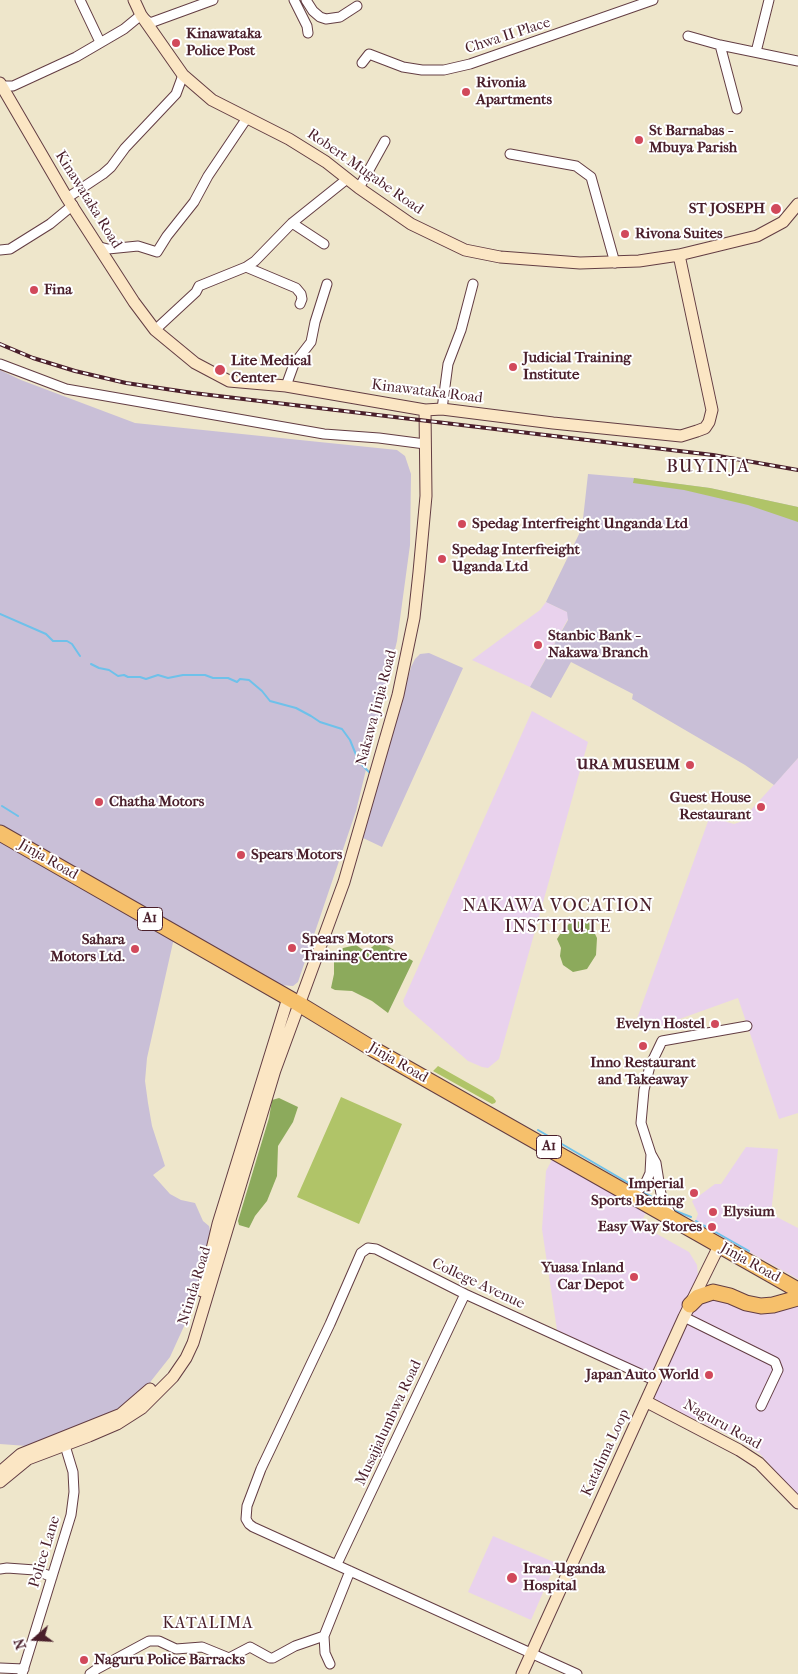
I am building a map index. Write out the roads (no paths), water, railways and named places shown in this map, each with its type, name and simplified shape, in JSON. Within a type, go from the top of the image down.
[{"type":"highway","name":"Jinja Road","points":[[0,833],[798,1290]]},
{"type":"highway","points":[[687,1311],[698,1296],[713,1292],[761,1306],[773,1305],[798,1298]]},
{"type":"street","points":[[80,0],[100,42]]},
{"type":"street","name":"Robert Mugabe Road","points":[[134,0],[141,16],[183,74],[212,100],[289,139],[326,162],[359,188],[411,224],[465,250],[500,257],[580,263],[615,263],[679,255],[757,236],[783,222],[798,204]]},
{"type":"street","points":[[1,84],[13,86],[71,59],[124,29],[141,16],[150,22],[213,0]]},
{"type":"street","points":[[294,0],[307,26],[308,33]]},
{"type":"street","points":[[306,0],[313,11],[326,19],[340,17],[358,6]]},
{"type":"street","name":"Chwa II Place","points":[[362,63],[369,54],[403,67],[422,70],[444,70],[481,62],[653,0]]},
{"type":"street","points":[[756,52],[768,0]]},
{"type":"street","points":[[688,36],[720,45],[798,61]]},
{"type":"street","points":[[720,45],[737,109]]},
{"type":"street","points":[[0,250],[10,249],[50,224],[70,202],[112,167],[124,148],[176,94],[183,74]]},
{"type":"street","name":"Kinawataka Road","points":[[1,84],[70,202],[134,302],[155,330],[195,362],[229,381],[286,386],[425,410],[442,409],[681,436],[704,428],[709,422],[712,410],[679,255]]},
{"type":"street","points":[[100,248],[138,246],[157,252],[194,202],[208,176],[247,118]]},
{"type":"street","points":[[359,188],[385,141]]},
{"type":"street","points":[[510,154],[576,166],[591,177],[615,263]]},
{"type":"street","points":[[155,330],[196,292],[199,286],[255,262],[292,223],[347,179]]},
{"type":"street","points":[[292,223],[324,244]]},
{"type":"street","points":[[246,267],[296,288],[302,294],[300,304]]},
{"type":"street","points":[[286,386],[294,364],[311,342],[327,284]]},
{"type":"street","points":[[442,409],[448,364],[461,330],[473,284]]},
{"type":"street","points":[[0,364],[66,389],[324,434],[425,444]]},
{"type":"street","name":"Nakawa Jinja Road","points":[[294,1001],[344,882],[398,695],[410,641],[426,496],[425,410]]},
{"type":"street","name":"Ntinda Road","points":[[0,1472],[21,1454],[117,1424],[142,1408],[172,1377],[186,1358],[207,1300],[294,1001]]},
{"type":"street","points":[[673,1219],[661,1194],[656,1163],[642,1128],[641,1109],[650,1066],[662,1041],[747,1026]]},
{"type":"street","points":[[632,1196],[645,1184],[650,1173],[651,1154]]},
{"type":"street","name":"Katalima Loop","points":[[522,1674],[687,1311],[719,1246]]},
{"type":"street","name":"College Avenue","points":[[336,1564],[253,1526],[247,1522],[245,1515],[260,1469],[330,1324],[361,1253],[368,1248],[376,1249],[465,1294],[656,1381]]},
{"type":"street","name":"Musajjalumbwa Road","points":[[336,1564],[465,1294]]},
{"type":"street","points":[[687,1311],[775,1362],[778,1370],[761,1406]]},
{"type":"street","name":"Naguru Road","points":[[647,1402],[739,1450],[759,1463],[798,1503]]},
{"type":"street","name":"Ntinda Road","points":[[0,1482],[28,1459],[64,1441]]},
{"type":"street","name":"Police Lane","points":[[23,1671],[70,1515],[74,1492],[72,1472],[64,1441]]},
{"type":"street","points":[[336,1564],[577,1674]]},
{"type":"street","points":[[0,1569],[35,1570],[52,1577]]},
{"type":"street","points":[[330,1664],[325,1653],[324,1636],[350,1571]]},
{"type":"street","points":[[90,1674],[149,1641],[159,1641],[176,1649],[202,1647],[229,1658],[250,1647],[273,1658],[295,1646],[324,1636]]},
{"type":"street","points":[[0,1668],[23,1671]]},
{"type":"waterway","points":[[0,614],[46,634],[53,641],[67,641],[72,644],[80,656]]},
{"type":"waterway","points":[[91,664],[109,670],[118,676],[124,675],[146,679],[158,675],[168,678],[183,675],[205,675],[213,678],[228,678],[237,682],[240,679],[249,680],[270,701],[296,708],[320,722],[342,729],[350,740],[359,762],[369,772]]},
{"type":"waterway","points":[[2,806],[18,816]]},
{"type":"waterway","points":[[538,1130],[637,1188]]},
{"type":"waterway","points":[[641,1191],[661,1202]]},
{"type":"waterway","points":[[673,1210],[691,1217]]},
{"type":"waterway","points":[[696,1221],[749,1251]]},
{"type":"railway","points":[[0,344],[33,358],[75,371],[126,383],[193,393],[713,455],[798,470]]},
{"type":"place","name":"Kinawataka Police Post","points":[[176,43]]},
{"type":"place","name":"Rivonia Apartments","points":[[466,92]]},
{"type":"place","name":"St Barnabas - Mbuya Parish","points":[[639,140]]},
{"type":"place","name":"ST JOSEPH","points":[[776,209]]},
{"type":"place","name":"Rivona Suites","points":[[625,234]]},
{"type":"place","name":"Fina","points":[[34,290]]},
{"type":"place","name":"Judicial Training Institute","points":[[513,367]]},
{"type":"place","name":"Lite Medical Center","points":[[220,370]]},
{"type":"place","name":"Spedag Interfreight Unganda Ltd","points":[[462,524]]},
{"type":"place","name":"Spedag Interfreight Uganda Ltd","points":[[442,559]]},
{"type":"place","name":"Stanbic Bank - Nakawa Branch","points":[[538,645]]},
{"type":"place","name":"URA MUSEUM","points":[[690,765]]},
{"type":"place","name":"Chatha Motors","points":[[99,802]]},
{"type":"place","name":"Guest House Restaurant","points":[[761,807]]},
{"type":"place","name":"Spears Motors","points":[[241,855]]},
{"type":"place","name":"Spears Motors Training Centre","points":[[292,948]]},
{"type":"place","name":"Sahara Motors Ltd.","points":[[135,949]]},
{"type":"place","name":"Evelyn Hostel","points":[[715,1024]]},
{"type":"place","name":"Inno Restaurant and Takeaway","points":[[643,1046]]},
{"type":"place","name":"Imperial Sports Betting","points":[[694,1193]]},
{"type":"place","name":"Elysium","points":[[713,1212]]},
{"type":"place","name":"Easy Way Stores","points":[[712,1227]]},
{"type":"place","name":"Yuasa Inland Car Depot","points":[[634,1277]]},
{"type":"place","name":"Japan Auto World","points":[[709,1375]]},
{"type":"place","name":"Iran-Uganda Hospital","points":[[512,1578]]},
{"type":"place","name":"Naguru Police Barracks","points":[[84,1660]]},
{"type":"district","name":"BUYINJA","points":[[708,468]]},
{"type":"district","name":"NAKAWA VOCATION INSTITUTE","points":[[558,918]]},
{"type":"district","name":"KATALIMA","points":[[208,1624]]}]
